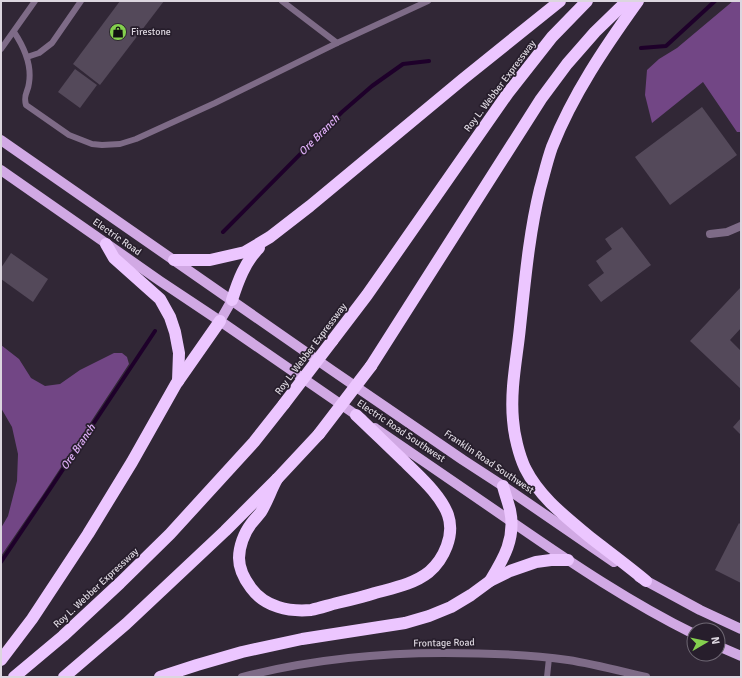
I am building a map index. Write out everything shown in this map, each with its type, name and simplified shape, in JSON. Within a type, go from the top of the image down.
[{"type":"highway","points":[[174,260],[210,260],[239,254],[270,237],[310,206],[560,1]]},
{"type":"highway","name":"Roy L. Webber Expressway","points":[[14,677],[63,636],[120,584],[170,534],[254,442],[367,295],[508,93],[552,37],[587,1]]},
{"type":"highway","points":[[64,677],[142,609],[225,531],[319,434],[372,366],[541,99],[567,64],[590,38],[627,1]]},
{"type":"highway","points":[[638,1],[614,33],[592,69],[566,116],[552,148],[545,169],[529,246],[513,391],[513,420],[516,442],[524,466],[534,483],[546,498],[561,514],[646,581]]},
{"type":"highway","points":[[232,300],[246,263],[270,237]]},
{"type":"highway","points":[[106,244],[114,258],[160,299],[170,316],[175,332],[178,353],[178,381]]},
{"type":"highway","points":[[1,660],[32,619],[88,534],[132,462],[178,381],[220,321]]},
{"type":"highway","points":[[277,479],[260,512],[250,525],[243,539],[239,559],[246,582],[255,593],[266,602],[280,608],[312,610],[415,581],[429,572],[445,551],[450,538],[448,514],[440,500],[429,486],[356,415]]},
{"type":"highway","points":[[490,581],[502,562],[510,539],[510,511],[503,486]]},
{"type":"highway","points":[[160,677],[250,650],[302,639],[405,623],[450,608],[490,581],[510,571],[536,562],[568,560]]},
{"type":"main road","name":"Electric Road","points":[[1,140],[174,260]]},
{"type":"main road","name":"Electric Road","points":[[1,170],[106,244],[220,321]]},
{"type":"main road","points":[[174,260],[232,300],[220,321]]},
{"type":"main road","name":"Franklin Road Southwest","points":[[232,300],[463,460],[611,560],[700,610],[741,629]]},
{"type":"main road","name":"Electric Road Southwest","points":[[220,321],[568,560]]},
{"type":"main road","points":[[568,560],[604,584],[686,630]]},
{"type":"main road","points":[[726,649],[741,656]]},
{"type":"street","points":[[710,234],[727,232],[741,226]]},
{"type":"street","name":"Frontage Road","points":[[242,677],[254,676],[308,663],[360,656],[417,653],[524,655],[569,660],[646,677]]},
{"type":"lane","points":[[1,49],[34,3],[27,1]]},
{"type":"lane","points":[[27,57],[39,53],[52,43],[81,1]]},
{"type":"lane","points":[[282,1],[337,43]]},
{"type":"lane","points":[[14,32],[22,43],[27,57],[29,84],[24,99],[26,105],[69,135],[92,144],[120,144],[136,139],[215,103],[337,43],[428,1]]},
{"type":"lane","points":[[547,677],[549,658]]},
{"type":"shaded area","points":[[733,1],[741,1],[741,132],[737,132],[703,82],[652,123],[645,95],[647,70],[659,59],[677,48]]},
{"type":"shaded area","points":[[1,345],[19,359],[31,378],[45,386],[60,384],[80,370],[114,353],[122,353],[127,357],[129,364],[1,556],[1,528],[8,516],[17,481],[18,454],[12,427],[1,408]]},
{"type":"building","name":"Firestone","points":[[120,1],[164,1],[100,85],[73,64]]},
{"type":"building","points":[[75,69],[97,85],[80,108],[58,92]]},
{"type":"building","points":[[702,107],[737,155],[670,205],[635,157]]},
{"type":"building","points":[[622,227],[651,265],[601,302],[588,285],[604,273],[596,261],[612,249],[605,239]]},
{"type":"building","points":[[11,253],[48,279],[33,302],[1,279],[1,268]]},
{"type":"building","points":[[741,287],[741,328],[730,340],[741,351],[741,389],[690,341]]},
{"type":"building","points":[[741,418],[741,435],[733,427]]},
{"type":"building","points":[[739,523],[741,525],[741,583],[715,570]]},
{"type":"waterway","name":"Ore Branch","points":[[641,48],[666,46],[715,1]]},
{"type":"waterway","name":"Ore Branch","points":[[223,232],[342,112],[372,86],[403,64],[429,61]]},
{"type":"waterway","name":"Ore Branch","points":[[1,562],[155,331]]},
{"type":"place","name":"Firestone","points":[[118,32]]}]
